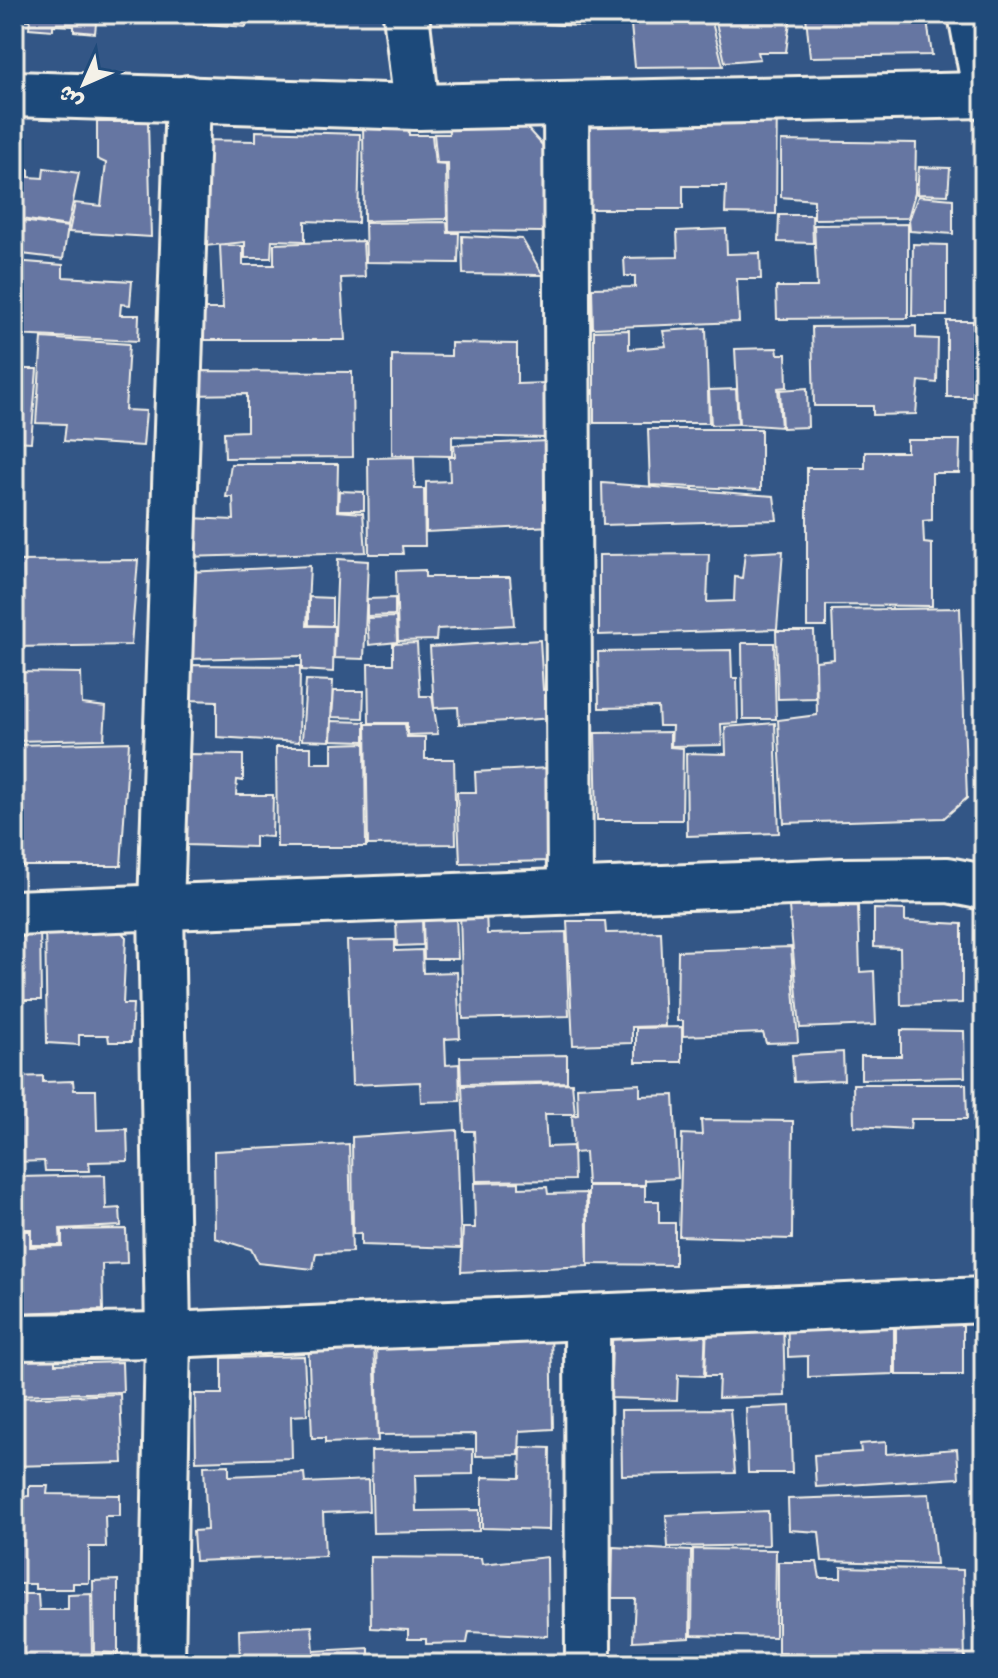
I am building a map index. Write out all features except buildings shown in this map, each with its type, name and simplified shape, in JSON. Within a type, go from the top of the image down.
[{"type":"street","points":[[406,14],[417,107]]},
{"type":"street","points":[[971,14],[984,83]]},
{"type":"street","points":[[14,94],[417,107],[984,95]]},
{"type":"street","points":[[162,1664],[168,1335],[161,907],[188,98]]},
{"type":"street","points":[[566,105],[570,891]]},
{"type":"street","points":[[14,913],[948,880],[984,887]]},
{"type":"street","points":[[14,1337],[168,1335],[984,1300]]},
{"type":"street","points":[[587,1318],[588,1664]]}]
